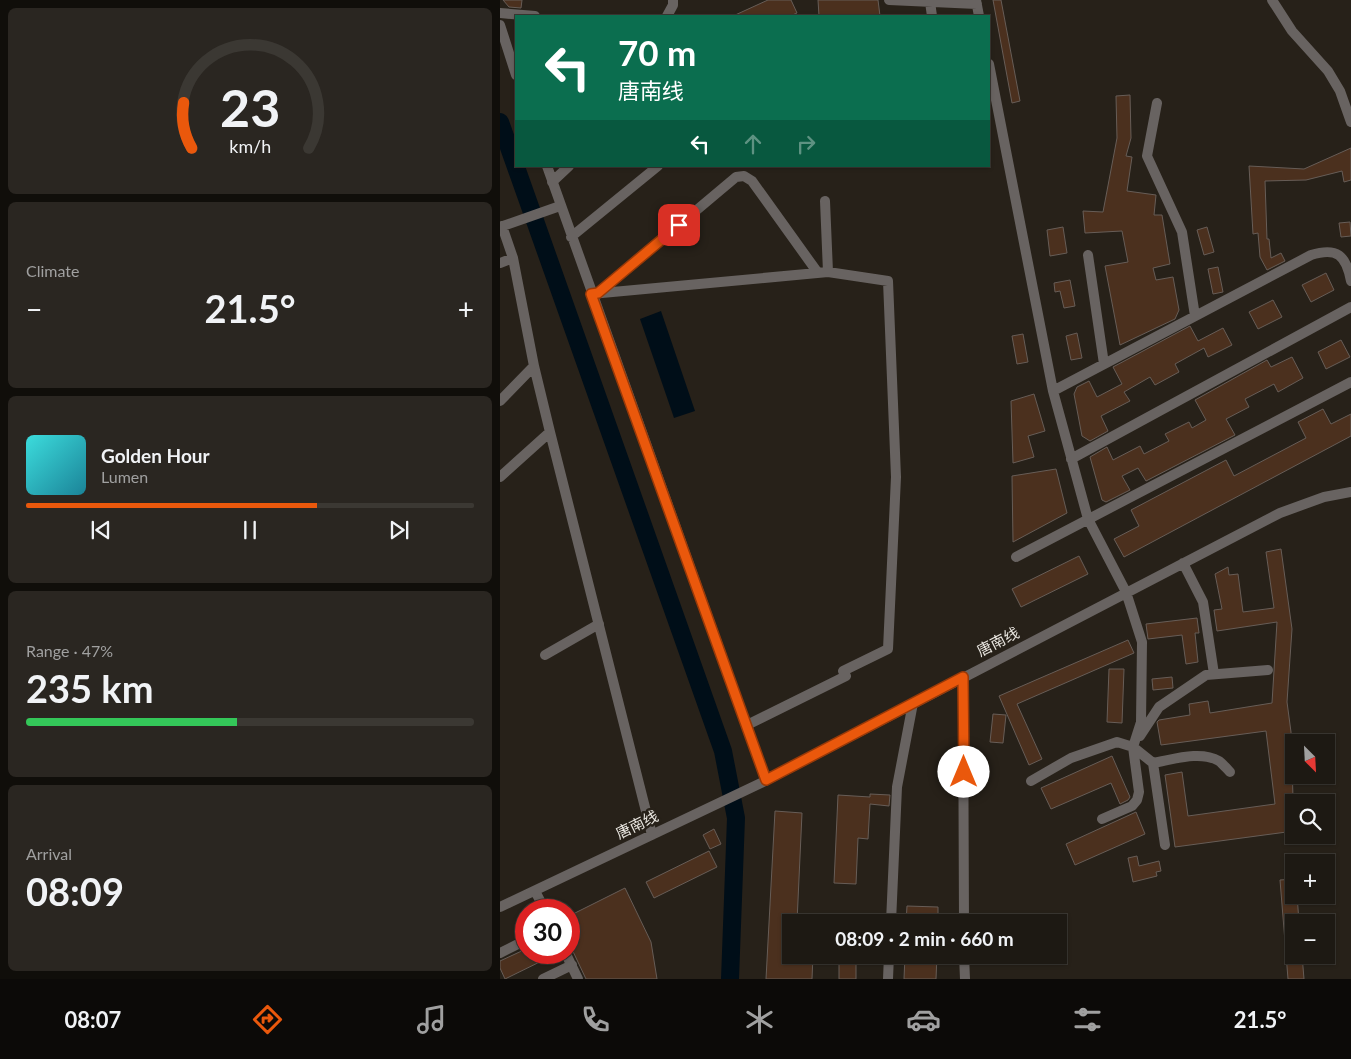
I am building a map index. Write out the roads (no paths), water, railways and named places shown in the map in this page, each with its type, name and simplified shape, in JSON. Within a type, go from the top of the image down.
[{"type":"street","points":[[667,15],[674,0]]},
{"type":"street","points":[[889,0],[976,2],[979,15]]},
{"type":"street","points":[[1272,0],[1292,31],[1328,71],[1340,91],[1351,122]]},
{"type":"street","points":[[930,2],[932,15]]},
{"type":"street","points":[[500,13],[524,15]]},
{"type":"street","points":[[500,25],[515,72]]},
{"type":"street","points":[[990,69],[1053,391],[1071,459],[1088,519],[1126,592],[1142,642],[1141,722],[1133,747],[1139,792],[1137,800],[1132,806],[1102,819]]},
{"type":"street","points":[[1157,103],[1147,156],[1182,232],[1195,316]]},
{"type":"street","points":[[546,167],[571,237],[595,293],[747,725],[764,782]]},
{"type":"street","points":[[552,182],[568,167]]},
{"type":"street","points":[[571,237],[657,167]]},
{"type":"street","points":[[595,293],[736,177],[744,176],[752,181],[823,273]]},
{"type":"street","points":[[823,273],[825,201]]},
{"type":"street","points":[[560,206],[501,227],[513,258],[534,366],[652,835]]},
{"type":"street","points":[[1053,391],[1311,255],[1323,251],[1334,252],[1343,258],[1349,269],[1351,281]]},
{"type":"street","points":[[1088,255],[1104,364]]},
{"type":"street","points":[[500,262],[513,258]]},
{"type":"street","points":[[595,293],[823,273],[888,281],[896,477],[888,649],[843,671],[846,676],[747,725]]},
{"type":"street","points":[[1071,459],[1351,307]]},
{"type":"street","points":[[500,401],[534,366]]},
{"type":"street","points":[[1016,557],[1351,382]]},
{"type":"street","points":[[500,477],[550,432]]},
{"type":"street","name":"唐南线","points":[[500,908],[764,782],[1280,513],[1324,497],[1351,492]]},
{"type":"street","points":[[1183,563],[1203,602],[1214,674]]},
{"type":"street","points":[[545,655],[598,624]]},
{"type":"street","points":[[1133,747],[1159,707],[1206,674],[1268,670]]},
{"type":"street","points":[[963,677],[964,914]]},
{"type":"street","points":[[891,914],[898,787],[913,703]]},
{"type":"street","points":[[1031,781],[1071,758],[1118,742],[1133,747],[1153,763],[1166,846]]},
{"type":"street","points":[[1153,763],[1189,757],[1203,757],[1218,761],[1230,772]]},
{"type":"street","points":[[535,891],[539,899]]},
{"type":"street","points":[[500,953],[515,946]]},
{"type":"street","points":[[888,979],[889,964]]},
{"type":"street","points":[[964,964],[965,979]]},
{"type":"street","points":[[543,979],[572,965],[578,979]]},
{"type":"waterway","points":[[500,122],[515,164]]},
{"type":"waterway","points":[[516,167],[723,751],[736,818],[730,979]]}]
